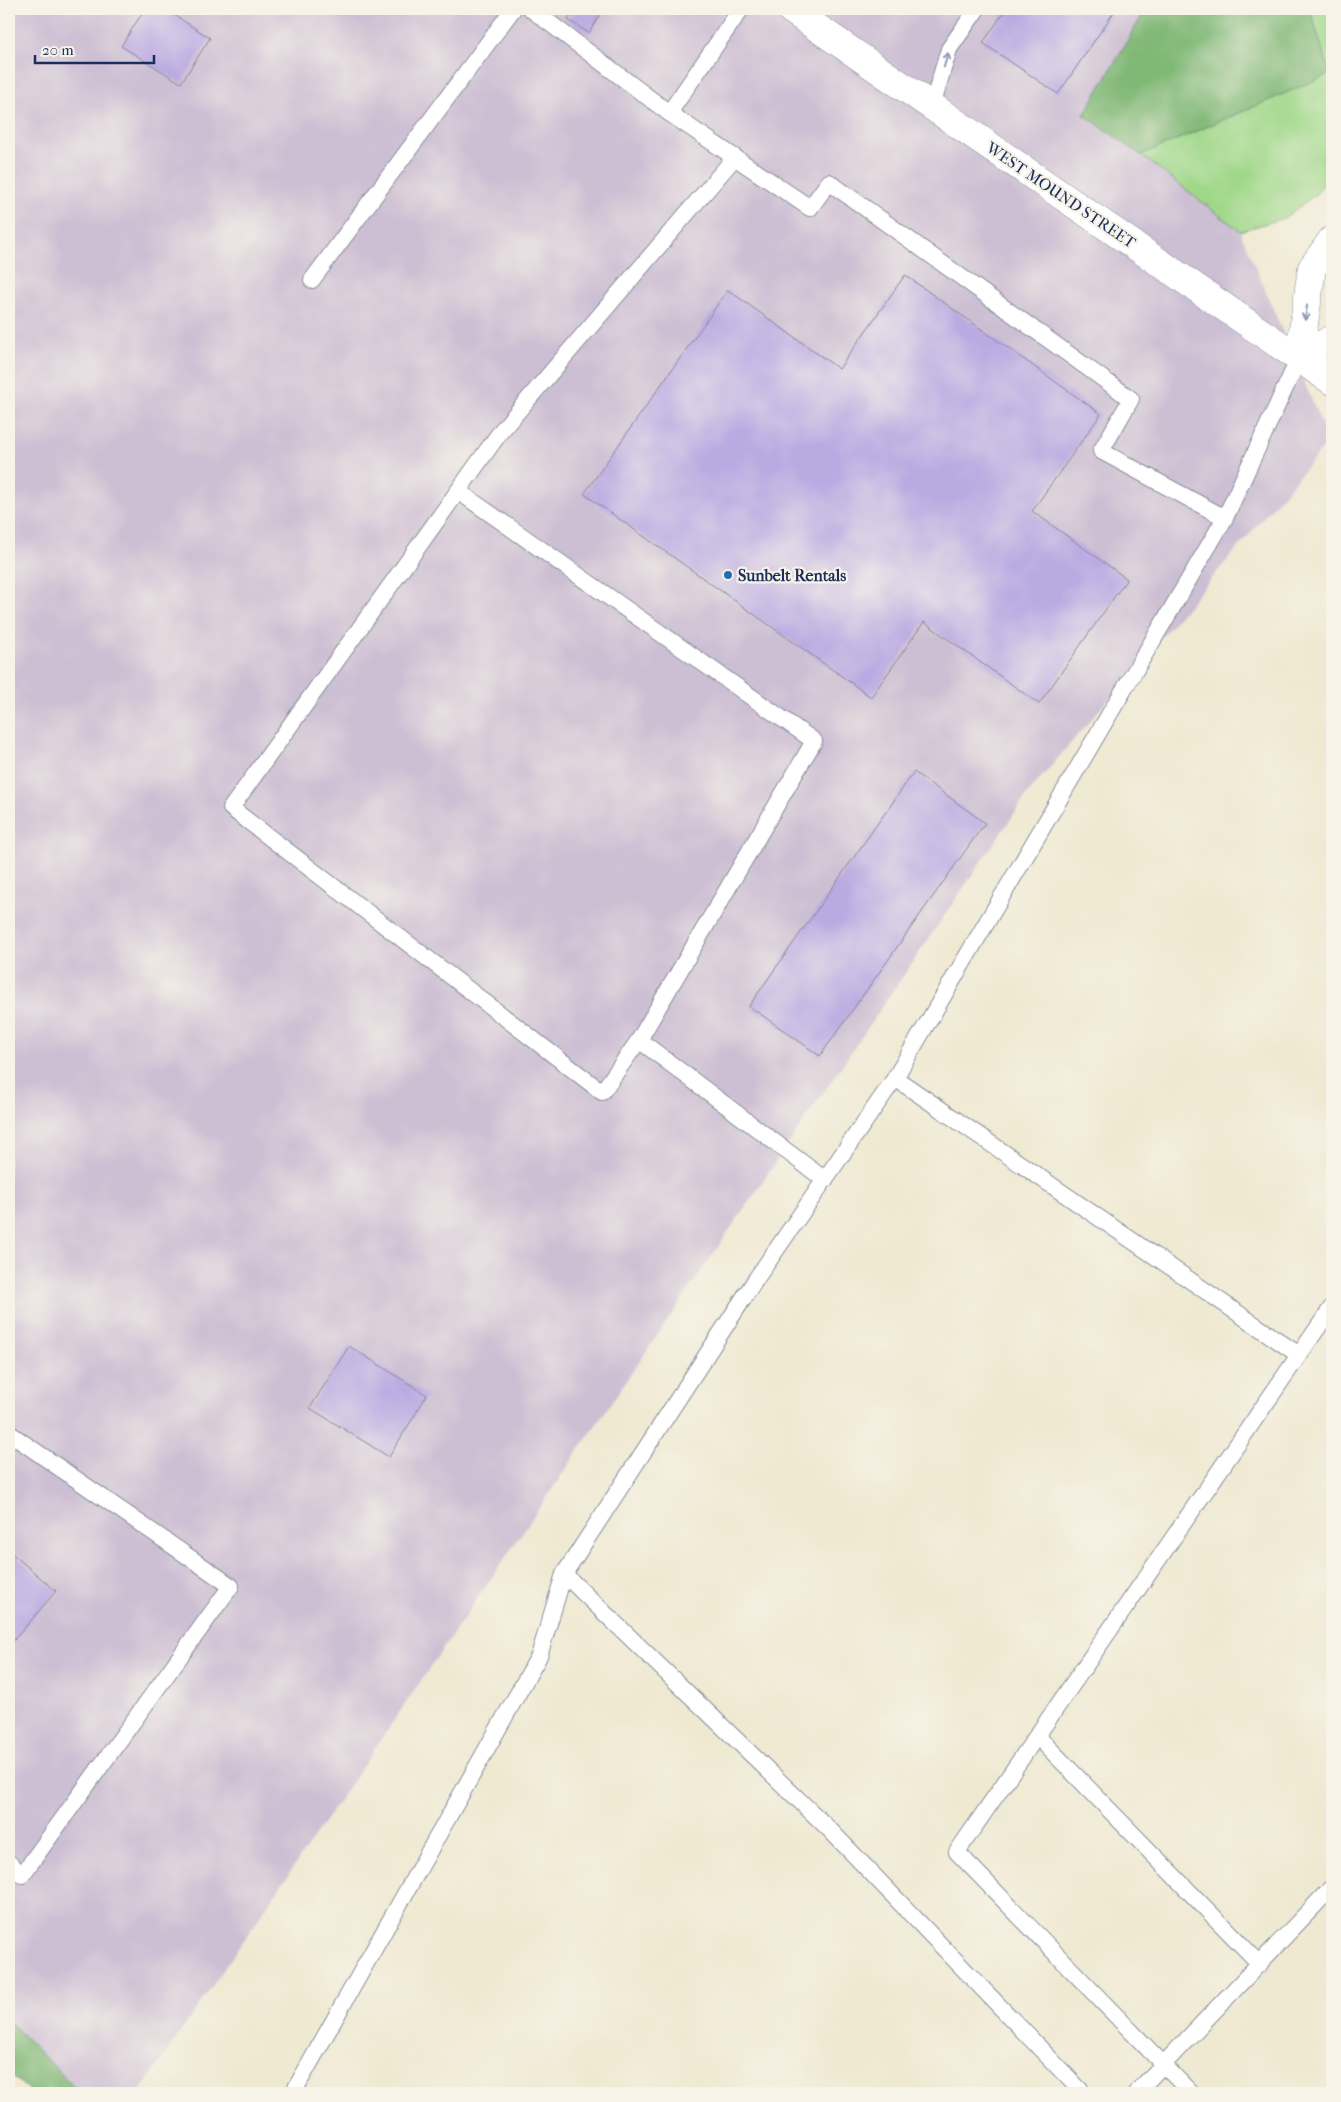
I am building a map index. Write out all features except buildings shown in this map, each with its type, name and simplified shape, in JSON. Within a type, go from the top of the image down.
[{"type":"main road","name":"WEST MOUND STREET","points":[[790,9],[1332,381]]},
{"type":"main road","points":[[1299,358],[1312,268],[1332,240]]},
{"type":"main road","points":[[1299,358],[1332,339]]},
{"type":"lane","points":[[312,280],[513,9]]},
{"type":"lane","points":[[531,9],[669,113],[810,208],[829,182],[1131,399],[1101,451],[1225,518]]},
{"type":"lane","points":[[669,113],[741,9]]},
{"type":"lane","points":[[932,106],[949,50],[977,9]]},
{"type":"lane","points":[[458,491],[814,741],[639,1040],[602,1092],[232,808],[458,491],[501,432],[735,157]]},
{"type":"lane","points":[[293,2093],[539,1656],[564,1574],[756,1279],[895,1078],[1225,518],[1299,358]]},
{"type":"lane","points":[[639,1040],[825,1180]]},
{"type":"lane","points":[[895,1078],[1299,1355]]},
{"type":"lane","points":[[1192,2093],[957,1852],[1332,1307]]},
{"type":"lane","points":[[9,1433],[231,1586],[22,1875],[9,1863]]},
{"type":"lane","points":[[564,1574],[830,1830],[1083,2093]]},
{"type":"lane","points":[[1037,1736],[1260,1964]]},
{"type":"lane","points":[[1136,2093],[1332,1887]]},
{"type":"shaded area","points":[[9,9],[1146,9],[1085,115],[1141,155],[1240,231],[1329,441],[1029,792],[139,2093],[80,2093],[9,2021]]},
{"type":"green space","points":[[1146,9],[1310,9],[1330,74],[1141,155],[1084,115]]},
{"type":"green space","points":[[1310,9],[1332,9],[1332,173],[1316,194],[1284,218],[1240,231],[1141,155],[1330,74]]},
{"type":"green space","points":[[9,2021],[80,2093],[32,2093],[9,2073]]},
{"type":"place","name":"Sunbelt Rentals","points":[[728,575]]}]
